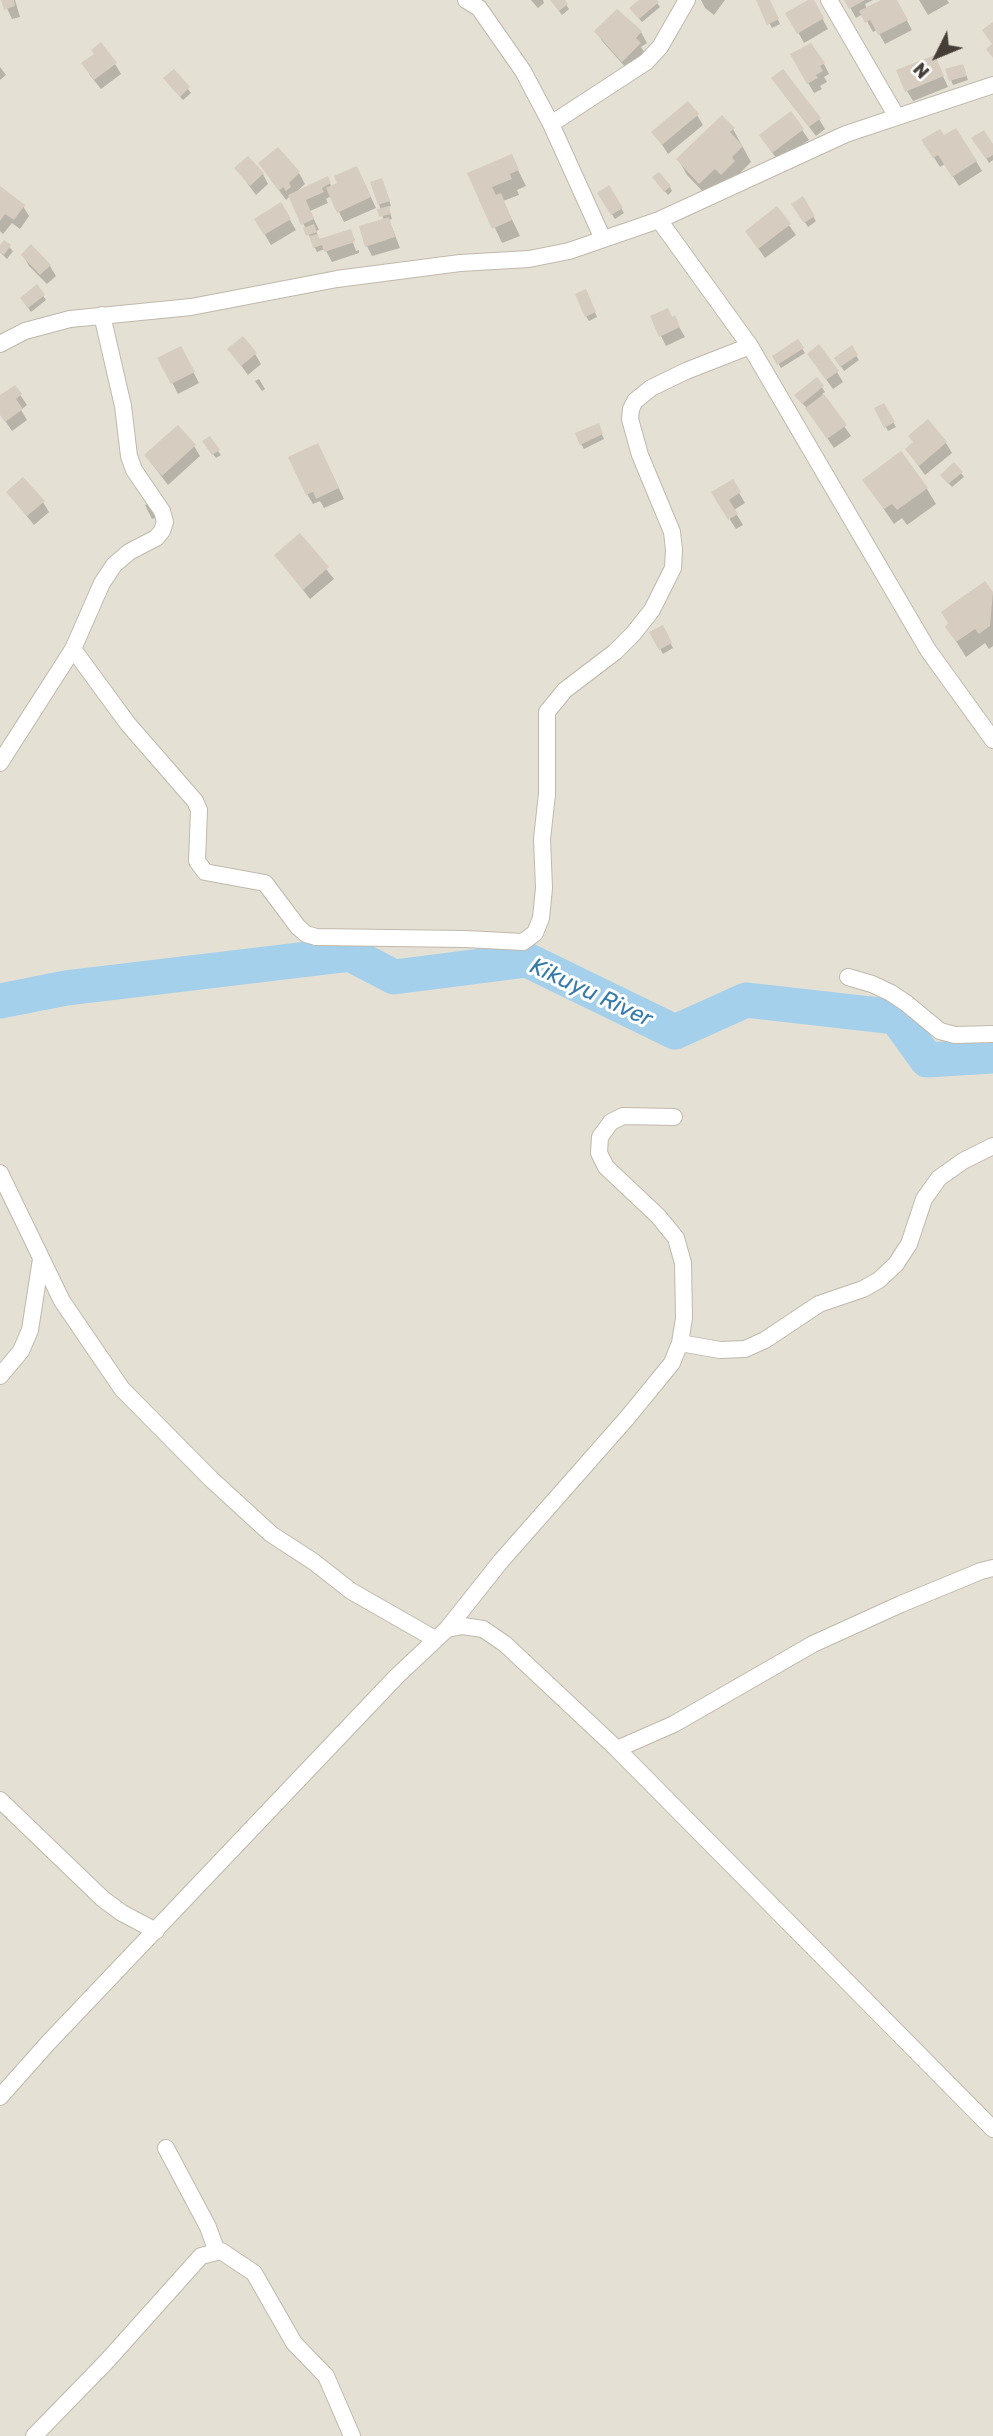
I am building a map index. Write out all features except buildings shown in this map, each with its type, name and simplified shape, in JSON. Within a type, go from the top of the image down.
[{"type":"street","points":[[466,0],[479,8],[523,71],[551,124],[603,239]]},
{"type":"street","points":[[551,124],[646,62],[660,47],[687,0]]},
{"type":"street","points":[[829,0],[897,117]]},
{"type":"street","points":[[0,344],[25,331],[70,319],[191,307],[378,273],[528,258],[569,251],[659,220],[846,134],[993,85]]},
{"type":"street","points":[[659,220],[750,346],[928,650],[993,740]]},
{"type":"street","points":[[0,763],[73,649],[102,583],[114,565],[129,552],[156,538],[162,531],[162,512],[134,470],[129,456],[123,406],[102,316]]},
{"type":"street","points":[[73,649],[128,724],[195,801],[199,810],[197,861],[205,872],[265,883],[298,927],[306,934],[316,937],[523,942],[536,933],[541,918],[544,888],[542,839],[547,794],[547,712],[565,690],[615,652],[633,634],[652,610],[673,568],[672,532],[640,455],[630,419],[631,409],[635,401],[651,388],[750,346]]},
{"type":"street","points":[[848,977],[891,993],[940,1031],[955,1035],[993,1034]]},
{"type":"street","points":[[0,2097],[48,2043],[441,1634],[500,1561],[656,1384],[671,1363],[680,1343],[684,1318],[683,1264],[676,1238],[658,1216],[606,1167],[599,1153],[600,1136],[611,1122],[623,1116],[674,1117]]},
{"type":"street","points":[[680,1343],[720,1350],[745,1349],[765,1340],[818,1304],[863,1289],[880,1280],[896,1264],[909,1244],[924,1199],[939,1178],[963,1161],[993,1146]]},
{"type":"street","points":[[0,1173],[62,1301],[122,1388],[211,1479],[271,1534],[314,1562],[351,1591],[441,1634],[463,1626],[483,1629],[505,1644],[617,1749],[993,2129]]},
{"type":"street","points":[[0,1376],[21,1351],[30,1330],[41,1259]]},
{"type":"street","points":[[617,1749],[674,1724],[813,1644],[901,1604],[993,1568]]},
{"type":"street","points":[[0,1800],[103,1899],[122,1913],[156,1931]]},
{"type":"street","points":[[166,2148],[208,2227],[217,2252]]},
{"type":"street","points":[[34,2436],[107,2361],[201,2256],[221,2251],[254,2273],[294,2343],[326,2376],[352,2436]]},
{"type":"shaded area","points":[[0,0],[993,0],[993,2436],[0,2436]]},
{"type":"waterway","name":"Kikuyu River","points":[[0,1001],[66,988],[350,954],[394,977],[527,960],[675,1032],[746,1000],[896,1017],[927,1060],[993,1056]]}]
